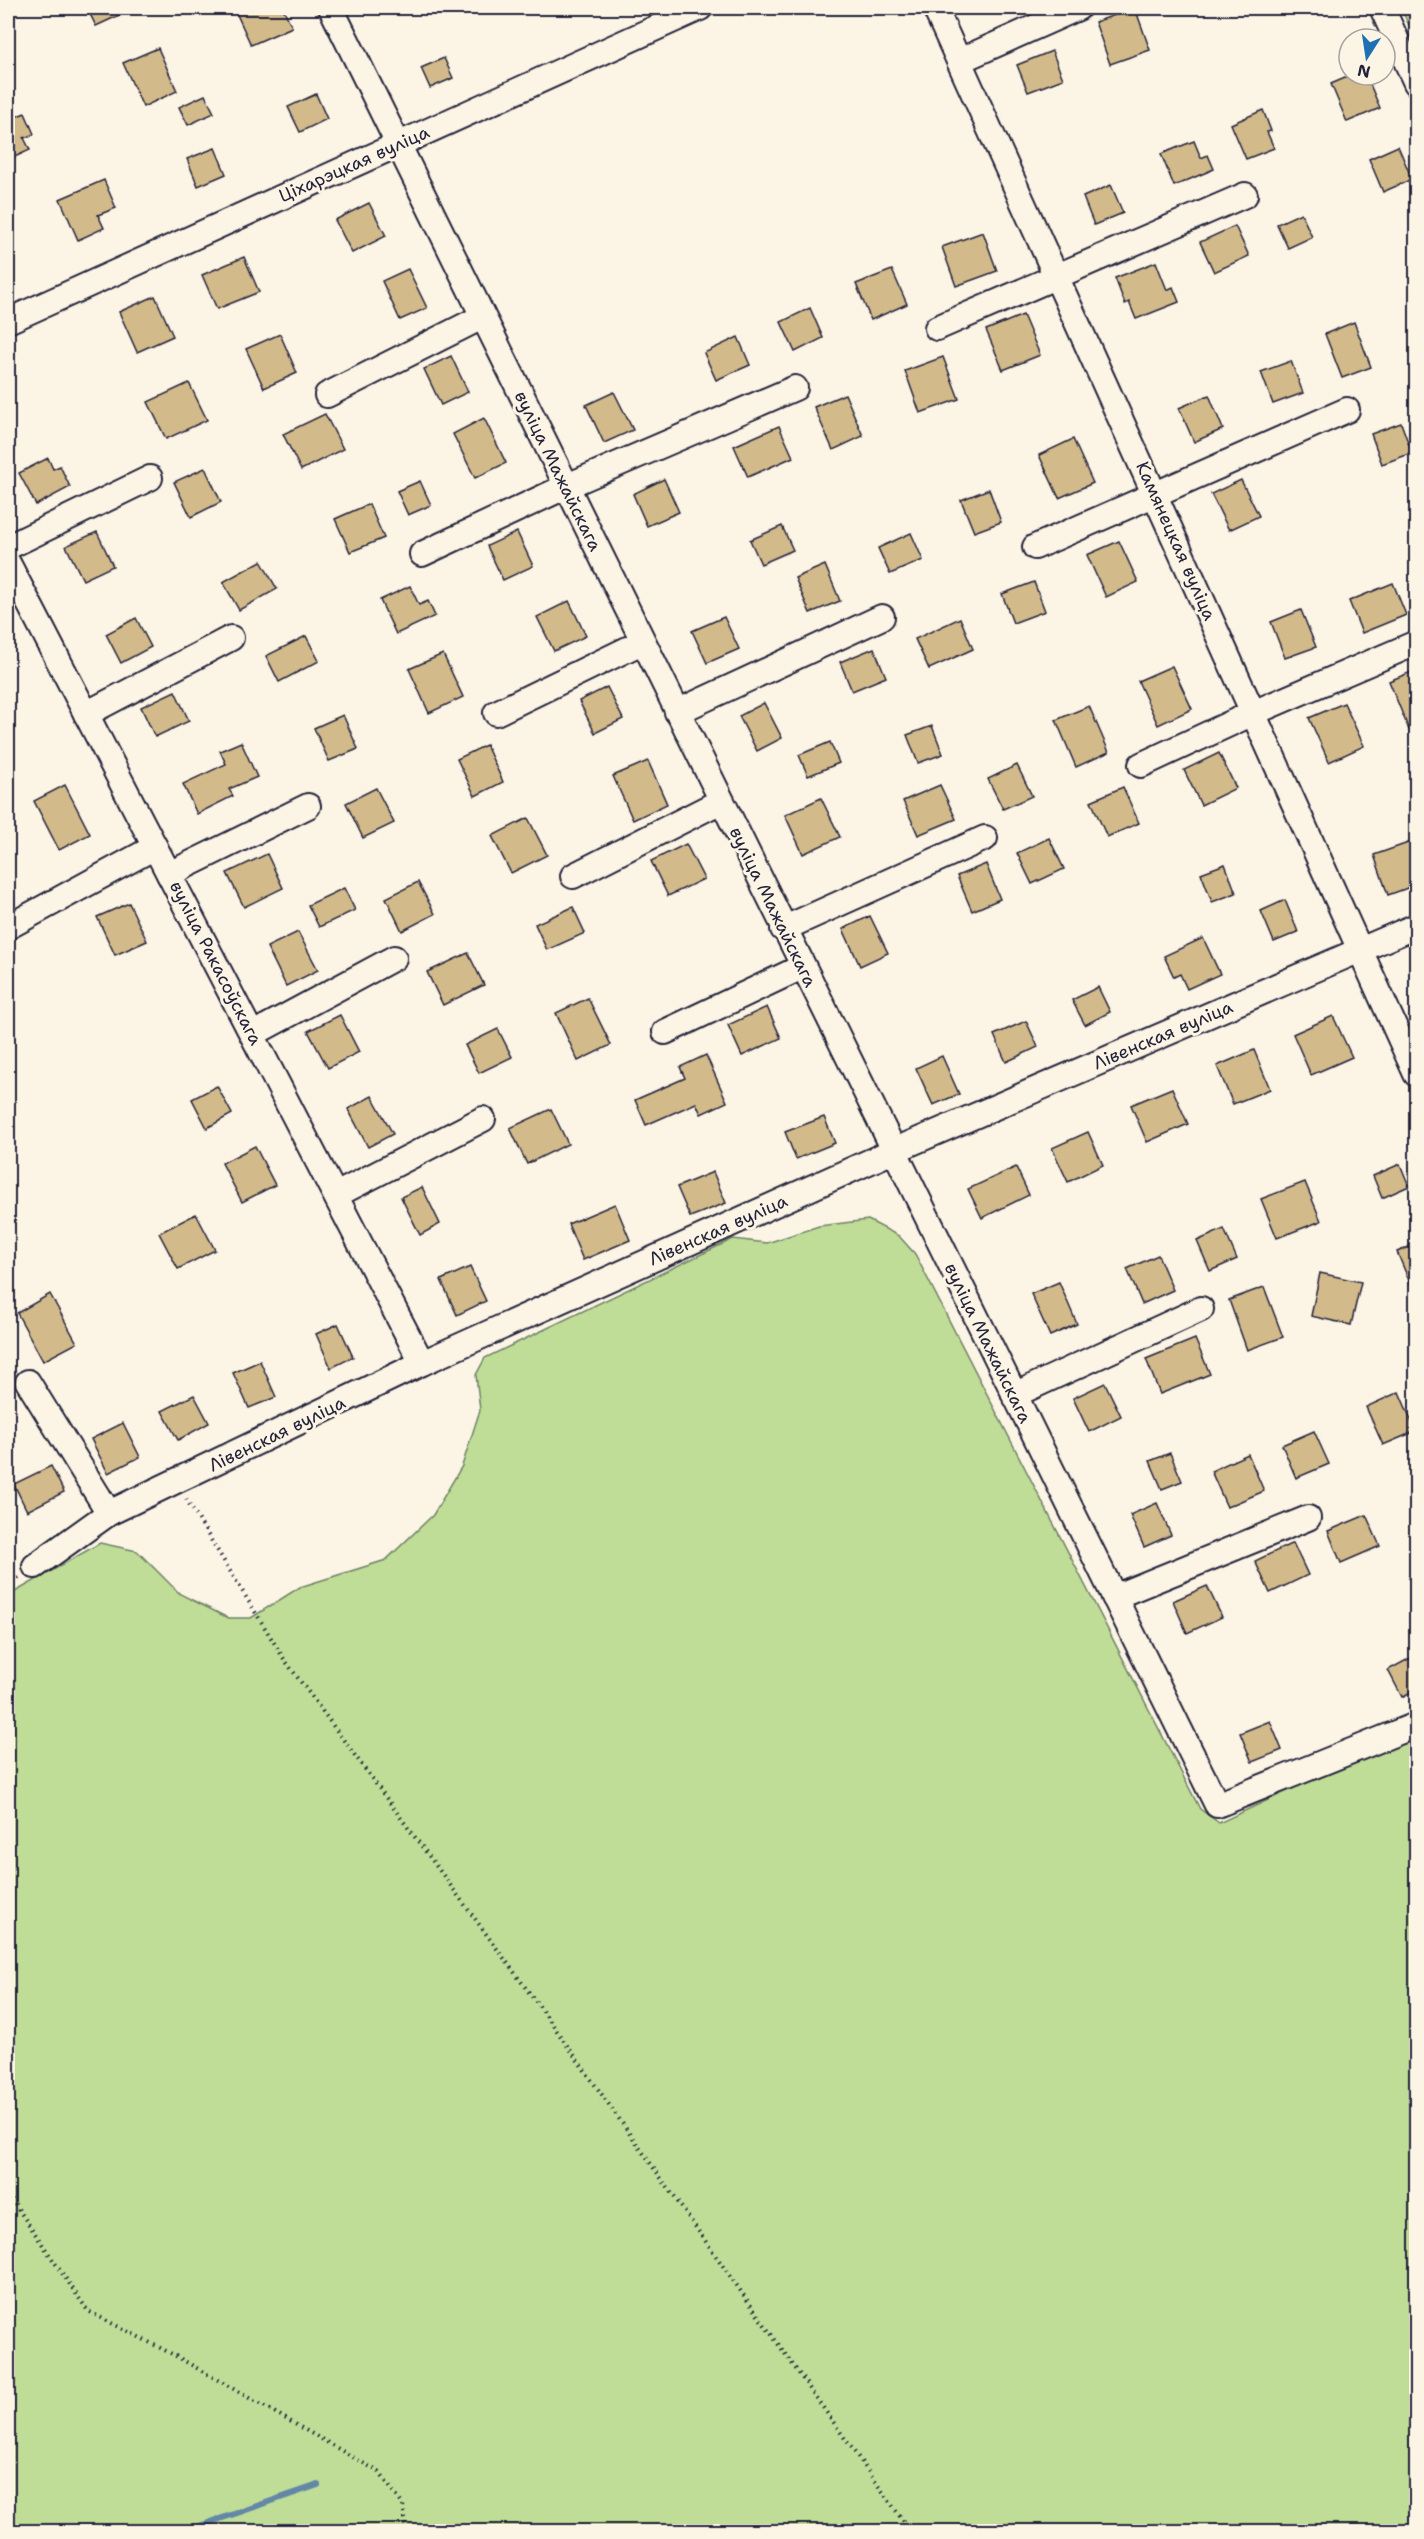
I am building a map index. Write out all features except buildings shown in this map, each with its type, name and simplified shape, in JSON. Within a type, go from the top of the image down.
[{"type":"street","name":"вуліца Мажайскага","points":[[331,8],[783,929],[1217,1805],[1416,1725]]},
{"type":"street","name":"Ціхарэцкая вуліца","points":[[8,321],[700,8]]},
{"type":"street","name":"Камянецкая вуліца","points":[[935,8],[1416,1074]]},
{"type":"street","points":[[959,61],[1078,8]]},
{"type":"street","points":[[1382,8],[1416,83]]},
{"type":"street","points":[[937,328],[1245,195]]},
{"type":"street","points":[[327,395],[482,317]]},
{"type":"street","points":[[422,554],[567,486],[795,388]]},
{"type":"street","points":[[1035,547],[1347,410]]},
{"type":"street","points":[[8,547],[150,478]]},
{"type":"street","name":"вуліца Ракасоўскага","points":[[8,563],[422,1363]]},
{"type":"street","points":[[677,712],[882,617]]},
{"type":"street","points":[[86,714],[231,638]]},
{"type":"street","points":[[496,713],[642,642]]},
{"type":"street","points":[[1141,765],[1253,713],[1416,643]]},
{"type":"street","points":[[573,876],[721,801]]},
{"type":"street","points":[[170,874],[308,806]]},
{"type":"street","points":[[783,929],[985,838]]},
{"type":"street","points":[[8,927],[155,847]]},
{"type":"street","name":"Лівенская вуліца","points":[[35,1566],[109,1513],[176,1483],[422,1363],[893,1151],[1416,926]]},
{"type":"street","points":[[253,1034],[394,958]]},
{"type":"street","points":[[665,1032],[802,967]]},
{"type":"street","points":[[336,1195],[483,1119]]},
{"type":"street","points":[[1014,1395],[1201,1309]]},
{"type":"street","points":[[28,1382],[109,1513]]},
{"type":"street","points":[[1114,1597],[1308,1518]]},
{"type":"path","points":[[176,1483],[284,1659],[545,2014],[911,2532]]},
{"type":"path","points":[[8,2194],[88,2311],[174,2355],[379,2472],[403,2505],[407,2532]]},
{"type":"green space","points":[[1401,8],[1416,8],[1416,41]]},
{"type":"green space","points":[[868,1220],[899,1236],[915,1254],[1200,1809],[1219,1823],[1343,1765],[1416,1735],[1416,2531],[8,2531],[8,1596],[100,1543],[137,1551],[180,1594],[228,1618],[251,1618],[300,1587],[386,1560],[433,1515],[462,1466],[480,1410],[476,1375],[485,1358],[733,1239],[767,1243],[819,1226]]},
{"type":"waterway","points":[[182,2532],[318,2485]]}]
